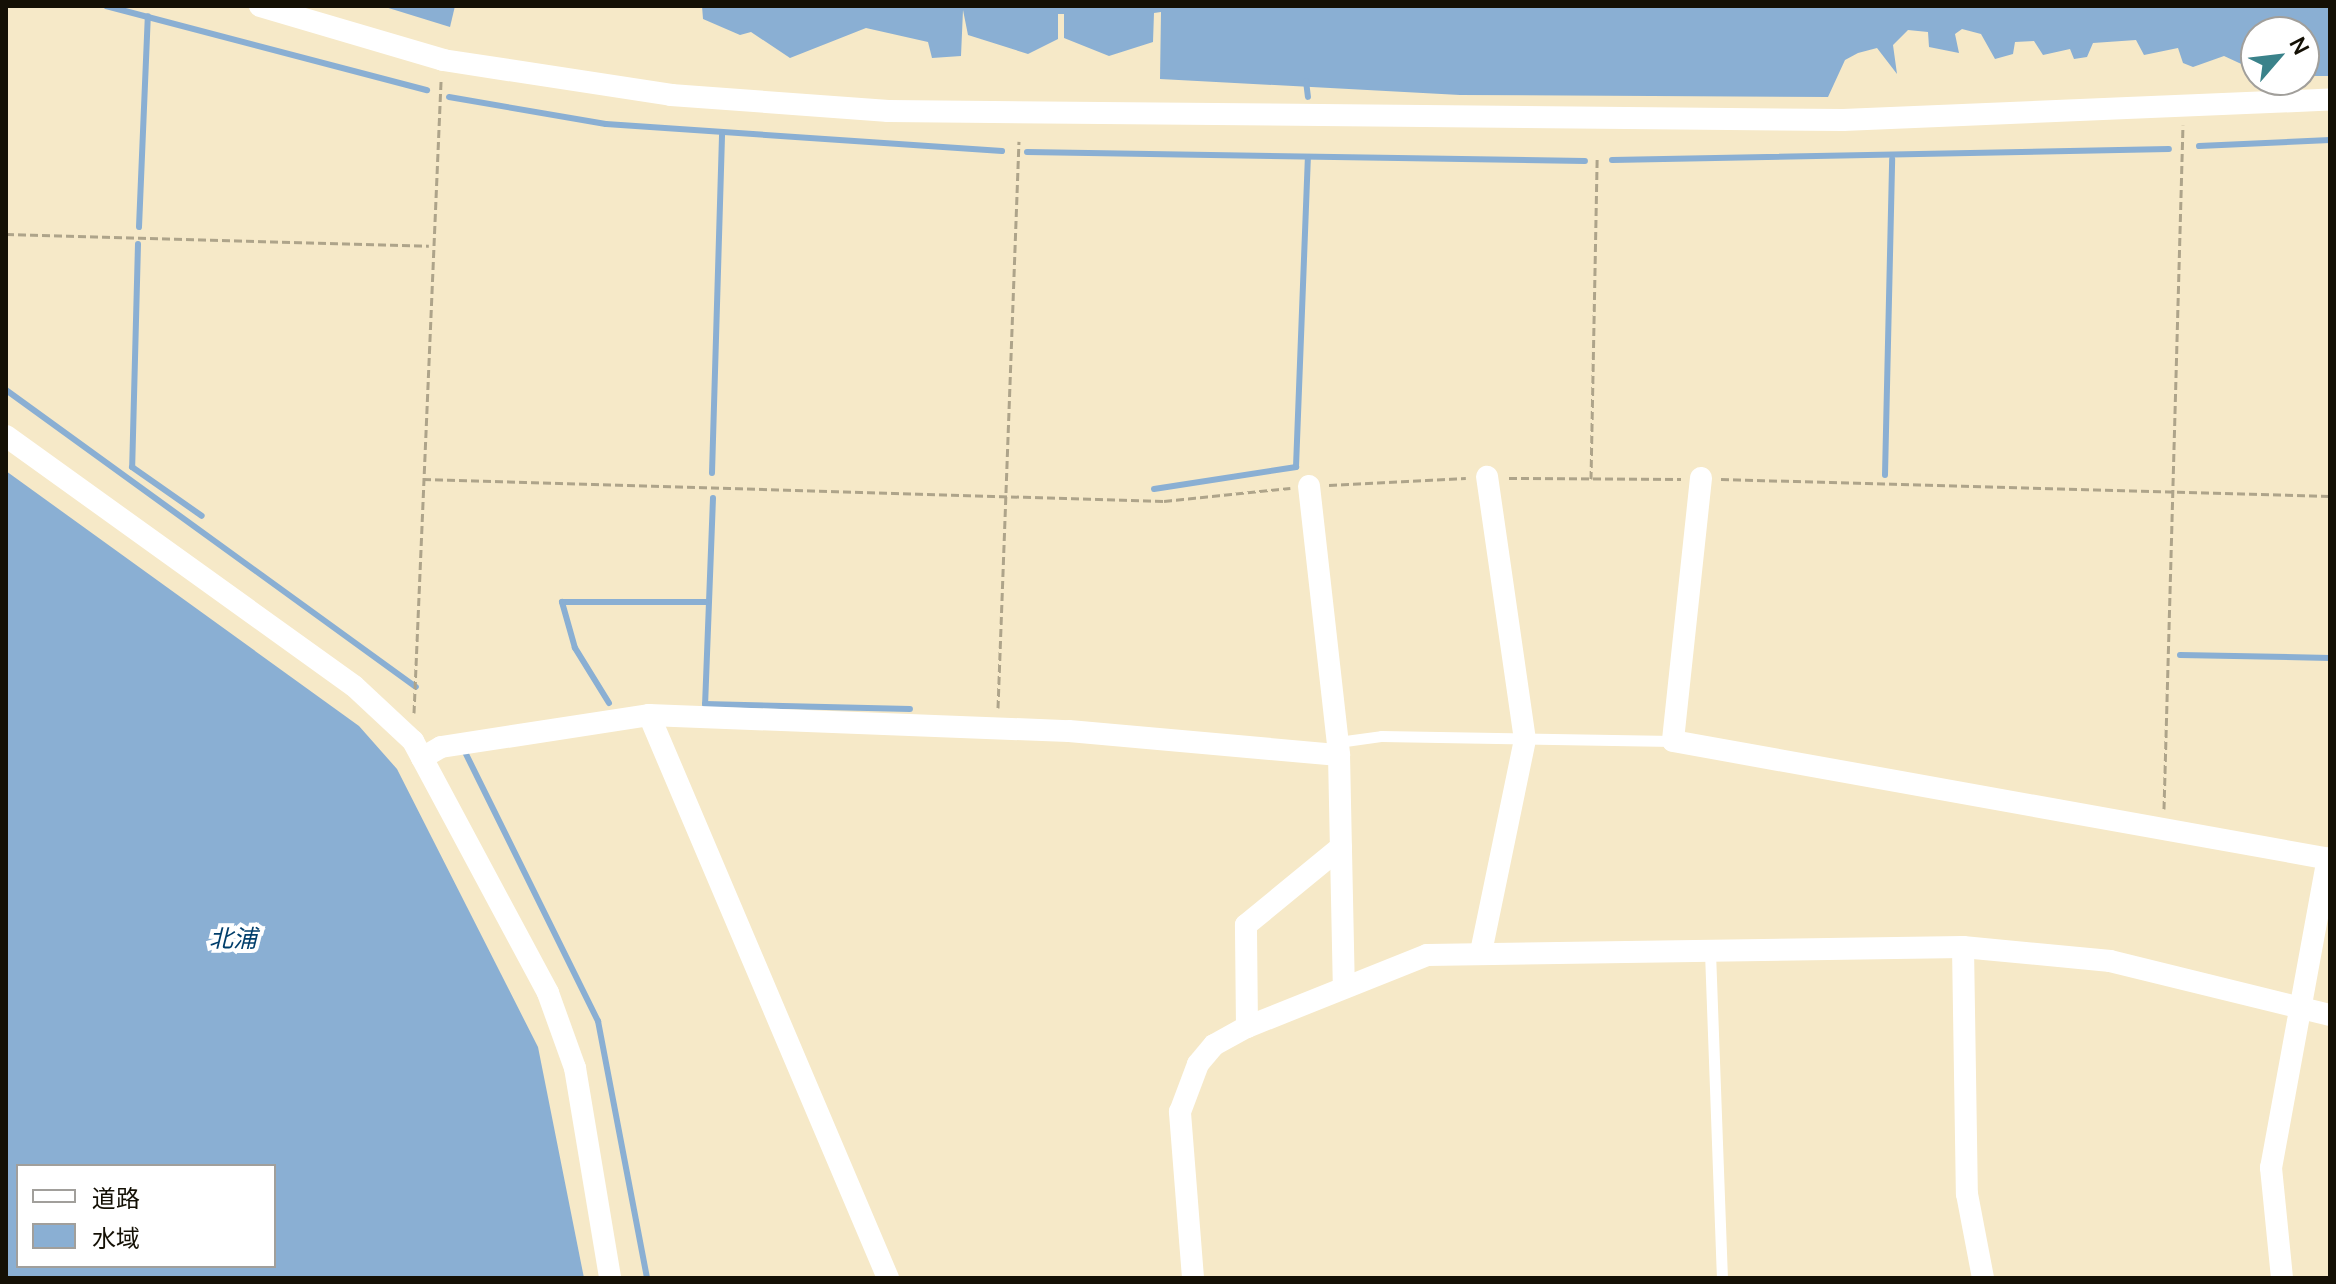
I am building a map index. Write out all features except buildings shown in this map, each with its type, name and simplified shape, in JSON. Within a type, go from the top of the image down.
[{"type":"street","points":[[260,6],[443,60],[671,95],[888,111],[1617,122],[2183,111],[2330,100]]},
{"type":"street","points":[[6,436],[354,686],[418,749],[548,993],[575,1068],[610,1278]]},
{"type":"street","points":[[1481,952],[1525,740],[1487,477]]},
{"type":"street","points":[[1701,478],[1673,741],[2329,859],[2295,1007],[2271,1168],[2282,1278]]},
{"type":"street","points":[[1309,486],[1338,748],[1344,986]]},
{"type":"street","points":[[418,749],[649,715],[997,728],[1338,748]]},
{"type":"street","points":[[649,715],[888,1278]]},
{"type":"street","points":[[1247,1027],[1246,925],[1341,847]]},
{"type":"street","points":[[1193,1278],[1180,1112],[1198,1064],[1214,1045],[1247,1027],[1427,955],[1963,947],[2110,961],[2330,1015]]},
{"type":"street","points":[[1963,947],[1967,1194],[1983,1278]]},
{"type":"lane","points":[[1338,748],[1525,740],[1673,741]]},
{"type":"lane","points":[[1710,952],[1722,1278]]},
{"type":"path","points":[[418,749],[429,246],[443,60]]},
{"type":"path","points":[[2163,829],[2183,111]]},
{"type":"path","points":[[997,728],[1019,141]]},
{"type":"path","points":[[1591,480],[1597,159]]},
{"type":"path","points":[[6,234],[429,246]]},
{"type":"path","points":[[423,479],[1164,501],[1309,486],[1487,477],[1591,480],[1701,478],[2330,496]]},
{"type":"water","points":[[382,6],[455,6],[450,27]]},
{"type":"water","points":[[702,6],[2330,6],[2330,76],[2320,76],[2320,16],[2240,16],[2240,63],[2224,56],[2193,67],[2183,63],[2178,48],[2144,55],[2136,40],[2093,43],[2087,57],[2074,59],[2070,49],[2043,55],[2034,41],[2015,42],[2013,54],[1995,59],[1981,34],[1962,29],[1955,34],[1959,53],[1929,47],[1928,32],[1908,30],[1893,45],[1897,74],[1877,48],[1858,53],[1845,60],[1828,97],[1460,95],[1160,79],[1161,12],[1154,13],[1153,42],[1109,56],[1064,38],[1064,14],[1058,14],[1058,39],[1028,54],[968,35],[963,10],[961,56],[932,58],[928,42],[866,28],[790,58],[751,32],[740,35],[703,19]]},
{"type":"water","name":"北浦","points":[[6,471],[359,726],[397,769],[538,1047],[584,1278],[6,1278]]},
{"type":"waterway","points":[[106,6],[427,90]]},
{"type":"waterway","points":[[139,227],[148,16]]},
{"type":"waterway","points":[[1306,81],[1308,97]]},
{"type":"waterway","points":[[449,97],[606,124],[1002,151]]},
{"type":"waterway","points":[[712,473],[722,135]]},
{"type":"waterway","points":[[2199,146],[2330,140]]},
{"type":"waterway","points":[[1612,160],[2169,149]]},
{"type":"waterway","points":[[1027,152],[1585,161]]},
{"type":"waterway","points":[[1154,489],[1296,467],[1308,157]]},
{"type":"waterway","points":[[1885,475],[1892,159]]},
{"type":"waterway","points":[[138,244],[132,467],[202,516]]},
{"type":"waterway","points":[[6,390],[416,687]]},
{"type":"waterway","points":[[713,498],[705,704],[910,709]]},
{"type":"waterway","points":[[609,703],[575,648],[562,602],[706,602]]},
{"type":"waterway","points":[[2180,655],[2330,658]]},
{"type":"waterway","points":[[463,748],[598,1021],[647,1278]]}]
